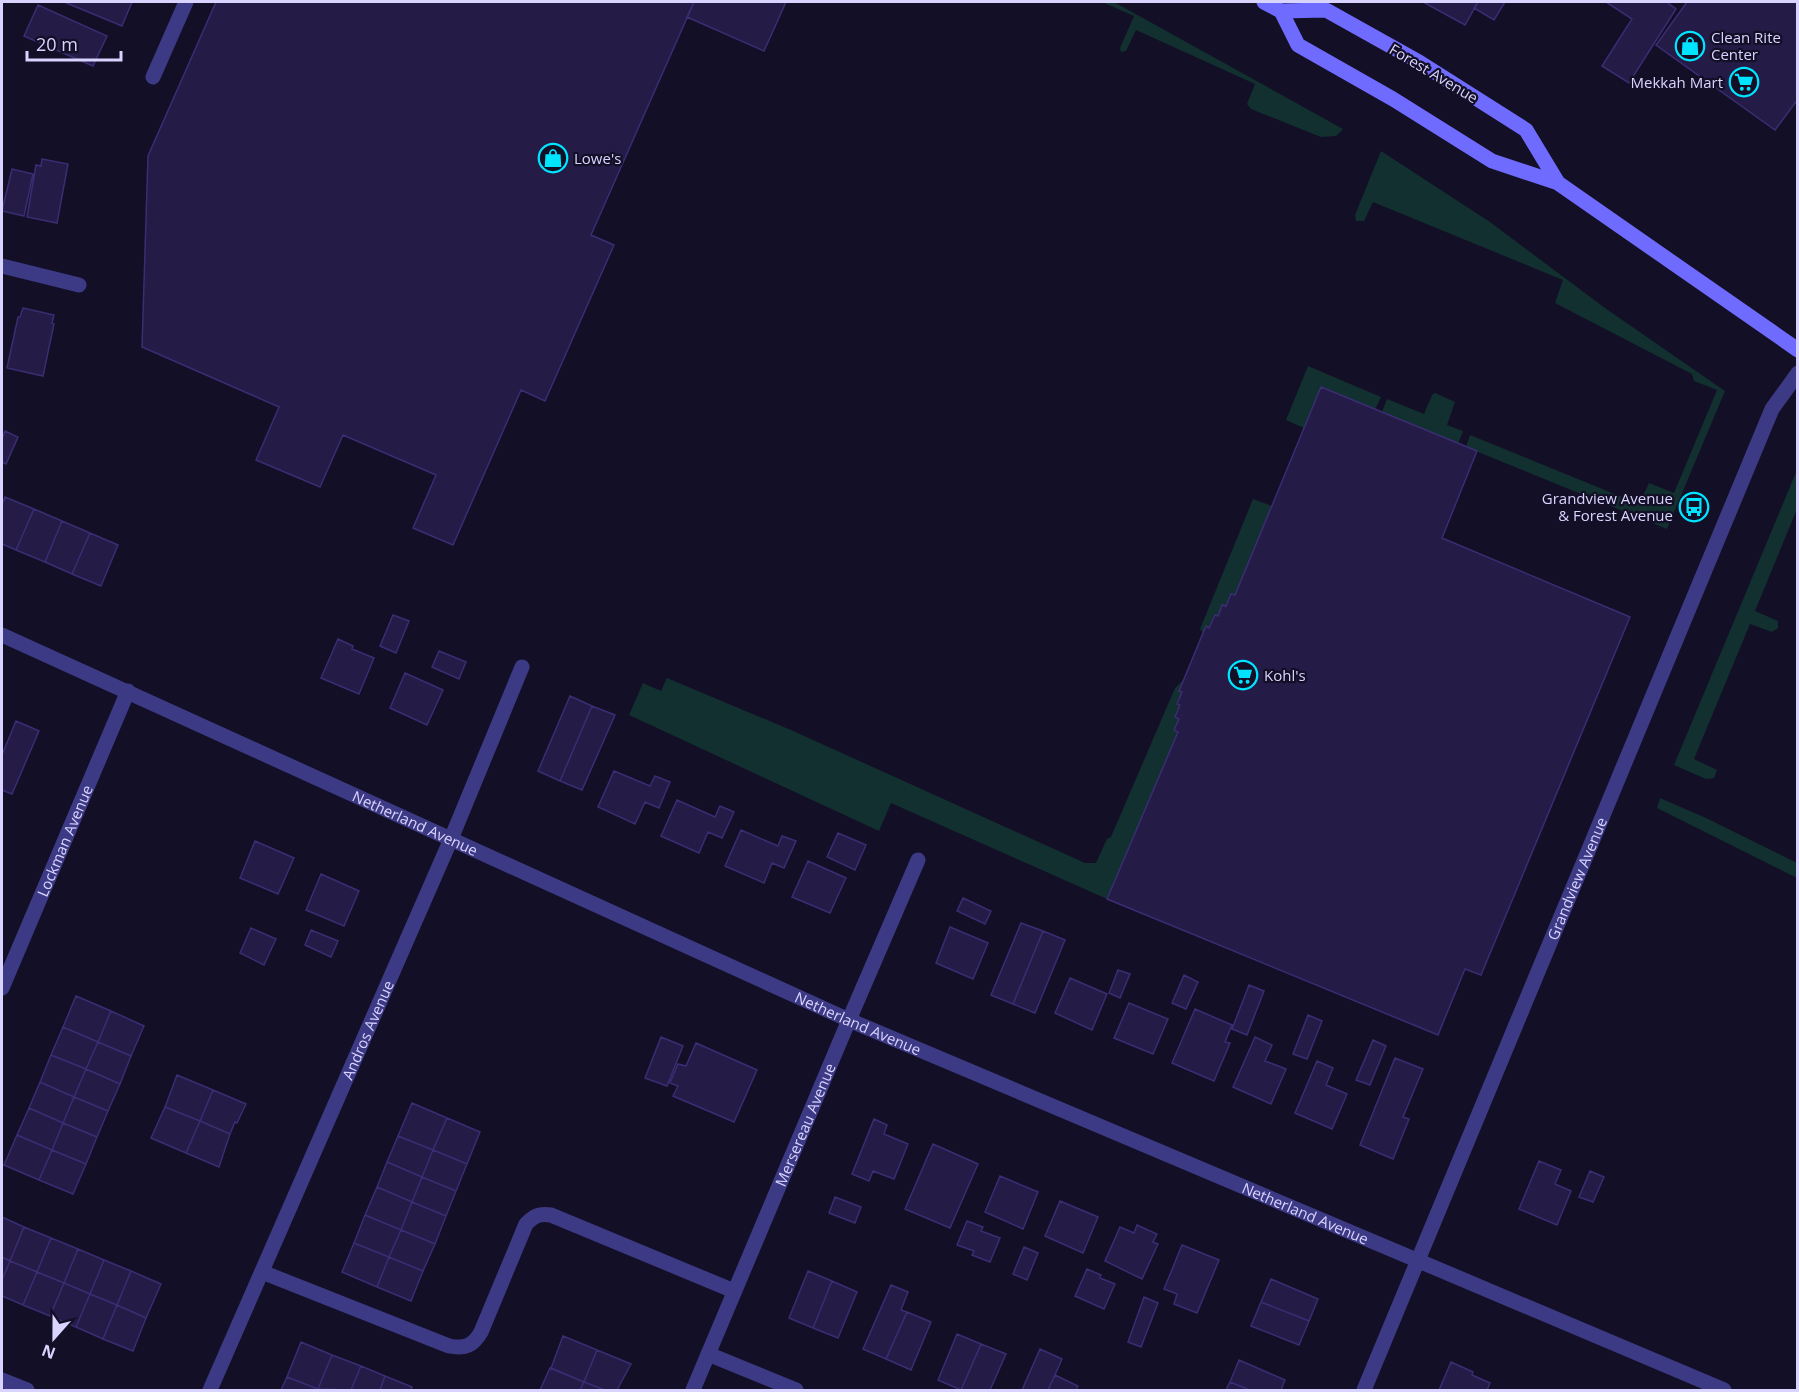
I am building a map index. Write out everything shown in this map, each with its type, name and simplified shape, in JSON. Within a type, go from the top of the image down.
[{"type":"main road","name":"Forest Avenue","points":[[1264,2],[1281,11],[1326,10],[1419,62],[1526,130],[1558,183]]},
{"type":"main road","name":"Forest Avenue","points":[[1281,11],[1298,45],[1393,99],[1492,161],[1558,183],[1797,350]]},
{"type":"street","points":[[153,77],[186,2]]},
{"type":"street","points":[[2,266],[79,285]]},
{"type":"street","name":"Grandview Avenue","points":[[1364,1390],[1772,409],[1797,372]]},
{"type":"street","name":"Netherland Avenue","points":[[2,635],[849,1020],[1724,1390]]},
{"type":"street","name":"Andros Avenue","points":[[210,1390],[451,839],[522,667]]},
{"type":"street","name":"Lockman Avenue","points":[[2,988],[128,691]]},
{"type":"street","name":"Mersereau Avenue","points":[[693,1390],[918,860]]},
{"type":"street","points":[[262,1272],[449,1346],[468,1347],[476,1342],[481,1332],[526,1224],[533,1217],[542,1213],[734,1291]]},
{"type":"street","points":[[708,1354],[796,1390]]},
{"type":"street","points":[[2,1380],[27,1390]]},
{"type":"green space","points":[[1102,2],[1114,2],[1343,129],[1336,136],[1321,137],[1251,109],[1247,104],[1255,84],[1136,30],[1126,51],[1121,52],[1120,48],[1134,16]]},
{"type":"green space","points":[[1381,151],[1490,222],[1605,308],[1725,391],[1667,529],[1466,447],[1470,435],[1639,504],[1649,483],[1674,493],[1717,390],[1694,381],[1692,374],[1555,303],[1563,280],[1373,202],[1364,221],[1356,221],[1355,215]]},
{"type":"green space","points":[[1308,366],[1381,397],[1375,410],[1304,428],[1286,420]]},
{"type":"green space","points":[[1435,393],[1455,402],[1447,425],[1463,431],[1458,444],[1382,412],[1387,399],[1424,414]]},
{"type":"green space","points":[[1797,470],[1797,509],[1755,611],[1778,621],[1778,628],[1772,632],[1750,624],[1694,759],[1717,770],[1714,778],[1706,779],[1674,765]]},
{"type":"green space","points":[[1253,499],[1272,506],[1235,595],[1231,594],[1226,606],[1222,605],[1218,616],[1214,615],[1209,628],[1206,627],[1203,633],[1200,629]]},
{"type":"green space","points":[[667,678],[791,730],[1085,863],[1096,863],[1107,839],[1111,837],[1175,688],[1183,680],[1179,690],[1182,692],[1179,719],[1174,730],[1178,732],[1107,899],[891,803],[879,831],[629,715],[643,683],[661,691]]},
{"type":"green space","points":[[1660,798],[1797,863],[1797,878],[1657,808]]},
{"type":"building","points":[[64,2],[132,2],[122,26]]},
{"type":"building","points":[[216,2],[694,2],[591,235],[614,245],[545,401],[521,390],[453,545],[413,528],[436,475],[343,435],[320,487],[256,460],[279,407],[142,347],[148,156]]},
{"type":"building","points":[[694,2],[786,2],[764,51],[687,17]]},
{"type":"building","points":[[1423,2],[1478,2],[1465,25]]},
{"type":"building","points":[[1478,2],[1505,2],[1494,20],[1474,8]]},
{"type":"building","points":[[1606,2],[1669,2],[1676,9],[1629,83],[1602,66],[1632,19]]},
{"type":"building","points":[[1687,2],[1798,2],[1798,99],[1775,130],[1656,45]]},
{"type":"building","points":[[38,5],[107,36],[93,66],[24,36]]},
{"type":"building","points":[[42,159],[68,164],[57,223],[27,217],[36,165],[41,166]]},
{"type":"building","points":[[12,169],[33,174],[24,216],[2,211]]},
{"type":"building","points":[[23,308],[54,315],[43,376],[7,368],[18,317]]},
{"type":"building","points":[[1321,387],[1477,451],[1442,538],[1630,617],[1481,975],[1465,969],[1438,1035],[1107,899],[1178,732],[1174,730],[1179,719],[1175,717],[1182,692],[1179,691],[1203,633],[1206,626],[1209,628],[1215,615],[1218,616],[1222,605],[1226,606],[1231,594],[1235,595]]},
{"type":"building","points":[[5,431],[18,437],[6,464],[2,462],[2,439]]},
{"type":"building","points":[[5,497],[34,509],[16,550],[2,544],[2,505]]},
{"type":"building","points":[[34,509],[62,521],[45,562],[16,550]]},
{"type":"building","points":[[62,521],[90,533],[72,574],[45,562]]},
{"type":"building","points":[[90,533],[118,545],[101,586],[72,574]]},
{"type":"building","points":[[393,615],[409,621],[396,653],[380,646]]},
{"type":"building","points":[[338,639],[353,646],[352,649],[374,658],[359,694],[321,678]]},
{"type":"building","points":[[439,651],[466,662],[459,679],[432,667]]},
{"type":"building","points":[[405,673],[443,690],[427,725],[390,708]]},
{"type":"building","points":[[570,696],[592,706],[560,781],[538,771]]},
{"type":"building","points":[[592,706],[615,715],[582,790],[560,781]]},
{"type":"building","points":[[16,721],[39,731],[12,794],[2,790],[2,755]]},
{"type":"building","points":[[614,771],[650,786],[655,776],[670,782],[659,808],[645,802],[635,824],[598,807]]},
{"type":"building","points":[[677,800],[715,817],[720,806],[734,812],[722,838],[708,832],[699,853],[661,836]]},
{"type":"building","points":[[741,830],[778,846],[782,836],[796,841],[784,868],[772,863],[764,883],[725,866]]},
{"type":"building","points":[[838,833],[866,845],[855,870],[827,857]]},
{"type":"building","points":[[255,841],[294,858],[278,894],[240,878]]},
{"type":"building","points":[[808,861],[846,878],[830,913],[792,897]]},
{"type":"building","points":[[321,874],[359,891],[344,926],[306,910]]},
{"type":"building","points":[[963,898],[991,911],[985,924],[957,911]]},
{"type":"building","points":[[1021,923],[1043,931],[1013,1004],[991,995]]},
{"type":"building","points":[[950,927],[988,943],[973,979],[936,963]]},
{"type":"building","points":[[251,928],[276,939],[264,965],[240,953]]},
{"type":"building","points":[[311,930],[338,941],[331,957],[305,945]]},
{"type":"building","points":[[1043,931],[1065,940],[1035,1013],[1013,1004]]},
{"type":"building","points":[[1118,970],[1130,974],[1120,998],[1109,993]]},
{"type":"building","points":[[1184,975],[1198,982],[1186,1009],[1172,1003]]},
{"type":"building","points":[[1070,978],[1107,994],[1092,1030],[1055,1013]]},
{"type":"building","points":[[1249,985],[1264,991],[1247,1035],[1232,1029]]},
{"type":"building","points":[[76,996],[111,1011],[98,1042],[63,1027]]},
{"type":"building","points":[[1129,1003],[1168,1019],[1153,1054],[1114,1038]]},
{"type":"building","points":[[1195,1009],[1232,1025],[1225,1042],[1230,1043],[1214,1081],[1172,1063]]},
{"type":"building","points":[[111,1011],[144,1026],[131,1056],[98,1042]]},
{"type":"building","points":[[1308,1015],[1322,1021],[1307,1059],[1293,1054]]},
{"type":"building","points":[[63,1027],[98,1042],[86,1069],[51,1055]]},
{"type":"building","points":[[661,1037],[683,1046],[667,1086],[645,1078]]},
{"type":"building","points":[[1255,1037],[1272,1045],[1265,1061],[1286,1069],[1271,1104],[1233,1087]]},
{"type":"building","points":[[1373,1040],[1386,1046],[1370,1085],[1356,1080]]},
{"type":"building","points":[[98,1042],[131,1056],[120,1084],[86,1069]]},
{"type":"building","points":[[696,1043],[757,1070],[734,1122],[673,1096],[678,1086],[670,1083],[678,1064],[686,1066]]},
{"type":"building","points":[[51,1055],[86,1069],[74,1097],[40,1082]]},
{"type":"building","points":[[1395,1058],[1423,1069],[1403,1117],[1409,1119],[1393,1159],[1360,1145]]},
{"type":"building","points":[[1317,1061],[1333,1068],[1326,1085],[1347,1094],[1332,1129],[1295,1113]]},
{"type":"building","points":[[86,1069],[120,1084],[108,1111],[74,1097]]},
{"type":"building","points":[[177,1075],[213,1090],[200,1121],[165,1107]]},
{"type":"building","points":[[40,1082],[74,1097],[63,1123],[29,1108]]},
{"type":"building","points":[[213,1090],[246,1104],[230,1134],[200,1121]]},
{"type":"building","points":[[74,1097],[108,1111],[97,1137],[63,1123]]},
{"type":"building","points":[[412,1103],[447,1118],[433,1150],[398,1136]]},
{"type":"building","points":[[165,1107],[200,1121],[186,1153],[151,1138]]},
{"type":"building","points":[[29,1108],[63,1123],[52,1150],[17,1135]]},
{"type":"building","points":[[447,1118],[480,1132],[467,1164],[433,1150]]},
{"type":"building","points":[[874,1119],[887,1125],[884,1134],[908,1144],[894,1179],[873,1171],[869,1181],[852,1174]]},
{"type":"building","points":[[200,1121],[230,1134],[219,1167],[186,1153]]},
{"type":"building","points":[[63,1123],[97,1137],[86,1164],[52,1150]]},
{"type":"building","points":[[17,1135],[52,1150],[39,1180],[4,1165]]},
{"type":"building","points":[[398,1136],[433,1150],[422,1177],[387,1162]]},
{"type":"building","points":[[933,1144],[978,1164],[950,1228],[905,1209]]},
{"type":"building","points":[[52,1150],[86,1164],[73,1194],[39,1180]]},
{"type":"building","points":[[433,1150],[467,1164],[456,1191],[422,1177]]},
{"type":"building","points":[[1539,1161],[1561,1170],[1555,1184],[1571,1191],[1557,1225],[1519,1209]]},
{"type":"building","points":[[387,1162],[422,1177],[412,1202],[377,1187]]},
{"type":"building","points":[[1590,1171],[1604,1177],[1593,1202],[1579,1197]]},
{"type":"building","points":[[1000,1176],[1038,1192],[1023,1229],[985,1212]]},
{"type":"building","points":[[422,1177],[456,1191],[446,1216],[412,1202]]},
{"type":"building","points":[[377,1187],[412,1202],[401,1230],[365,1215]]},
{"type":"building","points":[[835,1197],[861,1207],[855,1223],[829,1213]]},
{"type":"building","points":[[1060,1201],[1098,1217],[1083,1253],[1045,1236]]},
{"type":"building","points":[[412,1202],[446,1216],[435,1244],[401,1230]]},
{"type":"building","points":[[365,1215],[401,1230],[389,1257],[354,1243]]},
{"type":"building","points":[[2,1217],[24,1227],[10,1261],[2,1257]]},
{"type":"building","points":[[967,1221],[983,1227],[981,1231],[1000,1238],[990,1262],[972,1255],[974,1251],[957,1245]]},
{"type":"building","points":[[1137,1225],[1157,1234],[1153,1242],[1158,1244],[1142,1279],[1105,1261],[1120,1227],[1134,1233]]},
{"type":"building","points":[[24,1227],[51,1238],[37,1272],[10,1261]]},
{"type":"building","points":[[401,1230],[435,1244],[423,1271],[389,1257]]},
{"type":"building","points":[[51,1238],[78,1249],[64,1283],[37,1272]]},
{"type":"building","points":[[354,1243],[389,1257],[377,1287],[342,1272]]},
{"type":"building","points":[[1182,1245],[1219,1260],[1197,1313],[1174,1304],[1177,1294],[1164,1289]]},
{"type":"building","points":[[1024,1247],[1038,1253],[1027,1280],[1013,1274]]},
{"type":"building","points":[[78,1249],[104,1260],[90,1294],[64,1283]]},
{"type":"building","points":[[2,1257],[10,1261],[2,1280]]},
{"type":"building","points":[[389,1257],[423,1271],[411,1301],[377,1287]]},
{"type":"building","points":[[104,1260],[131,1271],[117,1305],[90,1294]]},
{"type":"building","points":[[10,1261],[37,1272],[23,1305],[2,1296],[2,1280]]},
{"type":"building","points":[[1087,1269],[1115,1284],[1104,1309],[1075,1296]]},
{"type":"building","points":[[131,1271],[161,1284],[146,1318],[117,1305]]},
{"type":"building","points":[[808,1271],[832,1281],[813,1328],[789,1318]]},
{"type":"building","points":[[37,1272],[64,1283],[50,1316],[23,1305]]},
{"type":"building","points":[[1271,1279],[1318,1299],[1309,1321],[1261,1302]]},
{"type":"building","points":[[832,1281],[857,1292],[838,1338],[813,1328]]},
{"type":"building","points":[[64,1283],[90,1294],[76,1327],[50,1316]]},
{"type":"building","points":[[891,1285],[908,1292],[901,1310],[907,1312],[886,1359],[863,1349]]},
{"type":"building","points":[[90,1294],[117,1305],[103,1339],[76,1327]]},
{"type":"building","points":[[1144,1297],[1158,1303],[1141,1347],[1128,1342]]},
{"type":"building","points":[[1261,1302],[1309,1321],[1299,1345],[1251,1326]]},
{"type":"building","points":[[117,1305],[146,1318],[133,1351],[103,1339]]},
{"type":"building","points":[[907,1312],[931,1322],[911,1370],[886,1359]]},
{"type":"building","points":[[957,1334],[981,1344],[961,1390],[938,1380]]},
{"type":"building","points":[[563,1336],[597,1350],[584,1382],[551,1368]]},
{"type":"building","points":[[301,1342],[332,1355],[318,1389],[287,1377]]},
{"type":"building","points":[[981,1344],[1006,1354],[990,1390],[961,1390]]},
{"type":"building","points":[[1040,1349],[1062,1359],[1055,1375],[1048,1390],[1022,1390]]},
{"type":"building","points":[[597,1350],[631,1364],[617,1390],[605,1390],[584,1382]]},
{"type":"building","points":[[332,1355],[361,1366],[351,1390],[318,1389]]},
{"type":"building","points":[[1239,1360],[1285,1380],[1281,1390],[1250,1390],[1230,1382]]},
{"type":"building","points":[[1451,1362],[1490,1383],[1487,1390],[1439,1390]]},
{"type":"building","points":[[361,1366],[385,1376],[380,1390],[351,1390]]},
{"type":"building","points":[[550,1368],[584,1382],[580,1390],[540,1390]]},
{"type":"building","points":[[1055,1375],[1078,1386],[1076,1390],[1048,1390]]},
{"type":"building","points":[[385,1376],[412,1387],[411,1390],[380,1390]]},
{"type":"building","points":[[287,1377],[318,1389],[281,1390]]},
{"type":"building","points":[[584,1382],[605,1390],[580,1390]]},
{"type":"building","points":[[1230,1382],[1250,1390],[1226,1390]]},
{"type":"place","name":"Clean Rite Center","points":[[1690,46]]},
{"type":"place","name":"Mekkah Mart","points":[[1744,82]]},
{"type":"place","name":"Lowe's","points":[[553,158]]},
{"type":"place","name":"Grandview Avenue & Forest Avenue","points":[[1694,507]]},
{"type":"place","name":"Kohl's","points":[[1243,675]]}]
